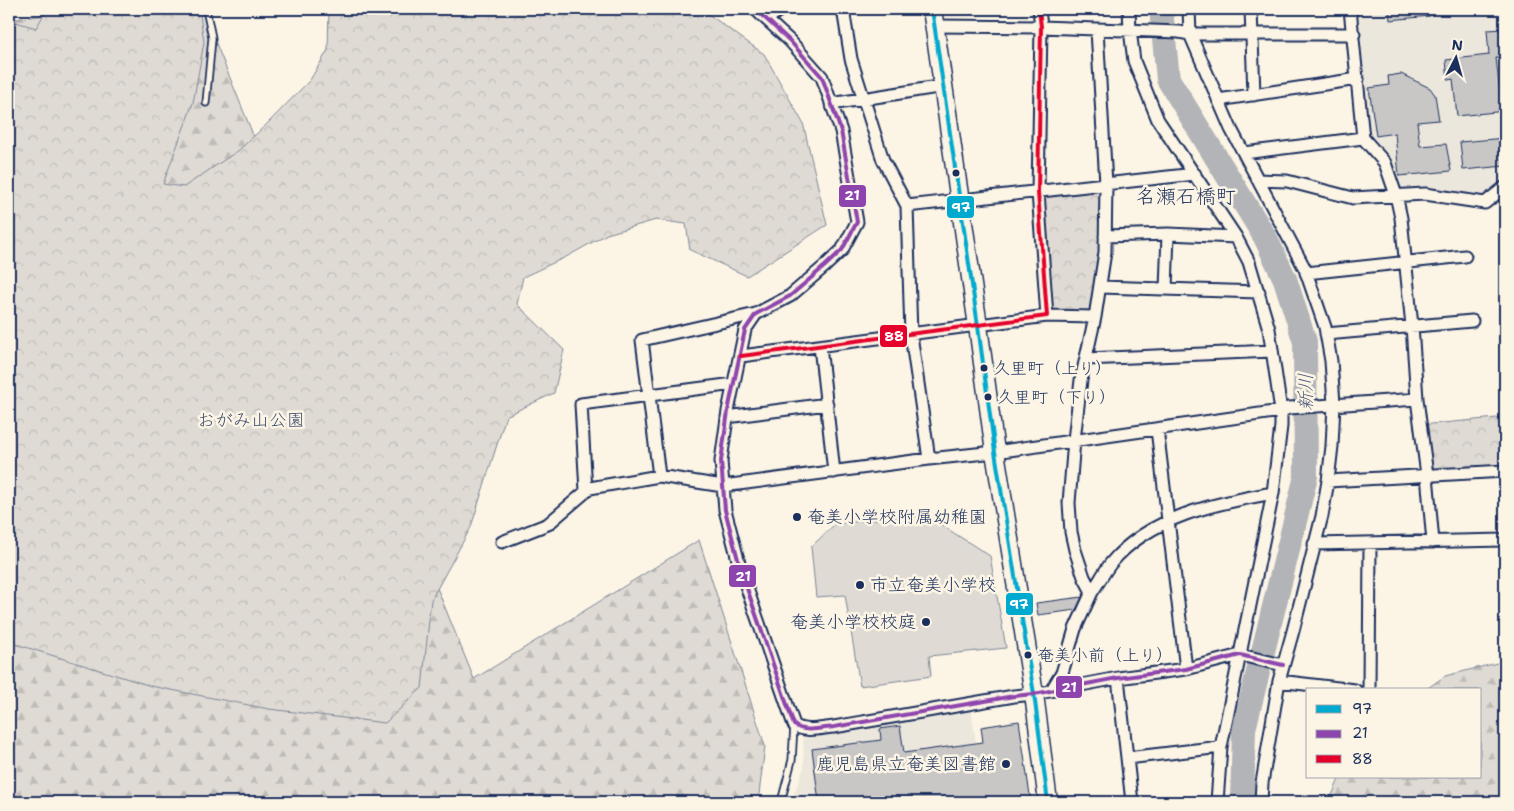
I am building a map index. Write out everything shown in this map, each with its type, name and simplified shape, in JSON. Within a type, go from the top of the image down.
[{"type":"highway","points":[[932,9],[978,326],[994,452],[1043,692],[1048,802]]},
{"type":"street","points":[[659,476],[642,340],[756,314],[790,296],[842,250],[858,222],[841,131],[822,77],[790,41],[755,9]]},
{"type":"street","points":[[766,19],[782,9]]},
{"type":"street","points":[[843,9],[851,59],[883,160],[907,206],[911,335],[929,459]]},
{"type":"street","points":[[1039,9],[1041,27],[1038,192],[1047,316]]},
{"type":"street","points":[[1129,9],[1135,31],[1134,61],[1158,120],[1236,237],[1249,262],[1269,328],[1285,410],[1273,493],[1221,747],[1217,802]]},
{"type":"street","points":[[1189,9],[1184,33],[1231,129],[1306,273],[1326,334],[1332,361],[1330,405],[1332,446],[1328,481],[1322,516],[1294,631],[1279,682],[1262,782],[1261,802]]},
{"type":"street","points":[[1251,9],[1254,94]]},
{"type":"street","points":[[1350,9],[1363,138],[1385,163],[1396,195],[1401,218],[1417,399],[1433,542]]},
{"type":"street","points":[[935,26],[1041,27],[1184,33],[1354,34]]},
{"type":"street","points":[[1092,592],[1074,550],[1069,503],[1081,380],[1095,317],[1105,252],[1106,184],[1097,30]]},
{"type":"street","points":[[1218,100],[1358,79]]},
{"type":"street","points":[[831,104],[944,86]]},
{"type":"street","points":[[1244,153],[1363,138]]},
{"type":"street","points":[[907,206],[1195,174]]},
{"type":"street","points":[[1258,180],[1287,181],[1353,198],[1425,194],[1485,203],[1505,187]]},
{"type":"street","points":[[1105,236],[1168,234],[1236,237]]},
{"type":"street","points":[[1166,289],[1168,234]]},
{"type":"street","points":[[1306,273],[1465,256]]},
{"type":"street","points":[[1100,287],[1258,292]]},
{"type":"street","points":[[756,314],[745,330],[727,417],[721,461],[725,510],[741,572],[794,725],[799,729],[834,727],[1118,678],[1186,669],[1240,655],[1283,665]]},
{"type":"street","points":[[740,356],[1047,316],[1095,317]]},
{"type":"street","points":[[1326,334],[1472,321]]},
{"type":"street","points":[[820,346],[834,472]]},
{"type":"street","points":[[1086,359],[1272,351]]},
{"type":"street","points":[[586,491],[581,404],[734,384]]},
{"type":"street","points":[[502,542],[548,524],[590,488],[659,476],[723,486],[994,452],[1285,410],[1417,399]]},
{"type":"street","points":[[727,417],[826,404]]},
{"type":"street","points":[[1157,429],[1186,669]]},
{"type":"street","points":[[1328,481],[1505,471]]},
{"type":"street","points":[[1043,692],[1062,673],[1076,630],[1092,592],[1111,563],[1139,537],[1168,522],[1205,508],[1273,493]]},
{"type":"street","points":[[1314,544],[1505,540]]},
{"type":"street","points":[[1369,688],[1370,544]]},
{"type":"street","points":[[1118,678],[1132,802]]},
{"type":"street","points":[[1279,682],[1336,688]]},
{"type":"street","points":[[1127,758],[1221,747]]},
{"type":"lane","points":[[206,9],[212,38],[206,103]]},
{"type":"lane","points":[[780,802],[792,760],[794,725]]},
{"type":"shaded area","points":[[1349,9],[1505,9],[1505,187],[1485,203],[1396,195],[1385,163],[1363,138]]},
{"type":"shaded area","points":[[971,709],[985,802],[791,802],[804,767],[803,738]]},
{"type":"green space","name":"おがみ山公園","points":[[47,9],[199,9],[204,42],[193,103],[163,184],[184,187],[239,150],[310,80],[328,50],[329,9],[701,9],[764,54],[803,123],[827,225],[747,276],[690,250],[686,224],[656,220],[607,234],[568,256],[523,277],[517,304],[564,350],[554,393],[506,416],[471,527],[431,600],[422,688],[385,723],[269,709],[151,686],[9,642],[9,20],[36,28]]},
{"type":"green space","points":[[89,9],[202,9],[474,679],[699,540],[765,746],[758,802],[9,802],[9,20]]},
{"type":"green space","points":[[1104,188],[1095,313],[1049,313],[1041,195]]},
{"type":"green space","points":[[1497,418],[1505,426],[1505,471],[1427,475],[1420,425]]},
{"type":"green space","name":"奄美小学校校庭","points":[[924,514],[990,556],[1006,648],[929,656],[931,676],[860,686],[845,595],[816,597],[811,547],[835,524]]},
{"type":"green space","points":[[1505,661],[1505,802],[1329,802],[1340,778],[1482,778],[1482,688],[1428,688],[1445,676]]},
{"type":"building","points":[[1389,9],[1430,9],[1430,16],[1390,20]]},
{"type":"building","points":[[1505,29],[1505,57],[1496,58],[1500,93],[1505,93],[1505,111],[1457,116],[1453,79],[1448,80],[1446,60],[1489,55],[1487,30]]},
{"type":"building","points":[[1401,74],[1430,88],[1435,95],[1439,120],[1417,122],[1420,146],[1446,144],[1451,171],[1399,176],[1395,133],[1376,136],[1369,88],[1389,85],[1388,76]]},
{"type":"building","points":[[1505,138],[1505,166],[1463,170],[1460,142]]},
{"type":"building","points":[[1082,597],[1076,610],[1038,615],[1036,603]]},
{"type":"building","points":[[1019,721],[1031,802],[819,802],[812,749],[881,740],[880,729],[900,726],[904,753],[983,742],[981,727]]},
{"type":"waterway","name":"新川","points":[[1161,9],[1168,79],[1265,237],[1285,279],[1305,342],[1306,476],[1244,729],[1242,802]]},
{"type":"transit line","name":"21","points":[[755,9],[790,41],[822,77],[841,131],[857,222],[842,250],[790,296],[756,314],[745,330],[728,411],[721,461],[725,510],[741,571],[794,725],[803,729],[834,727],[1118,678],[1186,669],[1240,655],[1283,665]]},
{"type":"transit line","name":"97","points":[[932,9],[995,452],[1034,694],[1048,802]]},
{"type":"transit line","name":"88","points":[[741,356],[1047,316],[1038,192],[1041,27],[1039,9]]},
{"type":"place","name":"久里町（上り）","points":[[984,368]]},
{"type":"place","name":"久里町（下り）","points":[[988,397]]},
{"type":"place","name":"奄美小学校附属幼稚園","points":[[797,517]]},
{"type":"place","name":"市立奄美小学校","points":[[860,585]]},
{"type":"place","name":"奄美小学校校庭","points":[[926,622]]},
{"type":"place","name":"奄美小前（上り）","points":[[1028,655]]},
{"type":"place","name":"鹿児島県立奄美図書館","points":[[1006,764]]},
{"type":"district","name":"名瀬石橋町","points":[[1186,196]]}]
